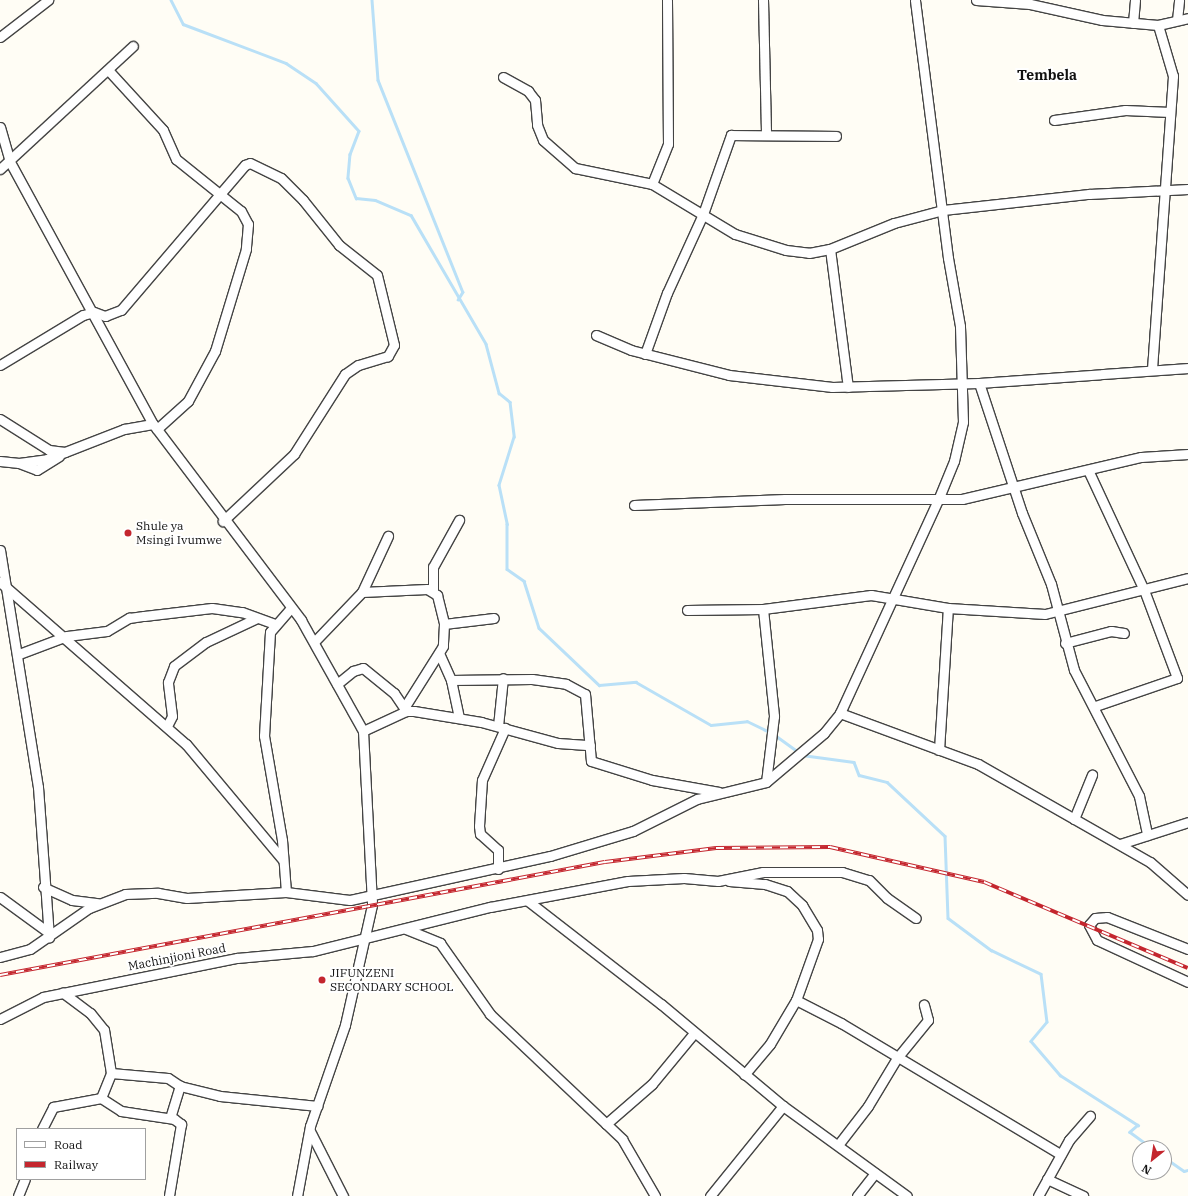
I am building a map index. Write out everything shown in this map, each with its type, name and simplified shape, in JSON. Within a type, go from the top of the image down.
[{"type":"street","points":[[0,36],[48,0]]},
{"type":"street","points":[[652,184],[668,144],[667,0]]},
{"type":"street","points":[[764,0],[766,135]]},
{"type":"street","points":[[0,957],[30,950],[49,935],[98,903],[136,893],[187,898],[286,892],[340,900],[372,896],[498,869],[633,831],[719,792],[766,782],[814,743],[840,713],[892,597],[938,500],[961,428],[963,382],[960,326],[915,0]]},
{"type":"street","points":[[976,0],[1030,2],[1102,20],[1133,23],[1158,25],[1188,18]]},
{"type":"street","points":[[1133,23],[1134,0]]},
{"type":"street","points":[[1177,20],[1179,0]]},
{"type":"street","points":[[1152,369],[1172,68],[1158,25]]},
{"type":"street","points":[[0,169],[10,162],[109,71],[133,46]]},
{"type":"street","points":[[0,461],[19,463],[63,454],[124,429],[155,427],[188,401],[228,320],[246,249],[248,224],[241,211],[219,195],[176,159],[163,130],[109,71]]},
{"type":"street","points":[[502,77],[528,91],[535,100],[537,125],[543,140],[569,163],[588,171],[652,184],[703,214],[759,244],[809,253],[830,249],[894,224],[943,210],[1188,189]]},
{"type":"street","points":[[1054,120],[1125,110],[1170,112]]},
{"type":"street","points":[[0,127],[10,162],[94,312],[155,427],[223,521],[315,641],[363,731],[372,896],[345,1025],[310,1130],[297,1196]]},
{"type":"street","points":[[645,354],[666,292],[703,214],[731,135],[836,136]]},
{"type":"street","points":[[0,365],[70,321],[94,312],[112,314],[129,303],[238,172],[250,163],[286,183],[331,237],[377,275],[394,345],[388,356],[358,365],[345,374],[294,454],[223,521]]},
{"type":"street","points":[[830,249],[848,387]]},
{"type":"street","points":[[596,335],[645,354],[750,379],[848,387],[963,382],[980,383],[1152,369],[1188,368]]},
{"type":"street","points":[[980,383],[1058,612],[1065,643],[1074,670],[1095,706],[1139,796],[1147,835]]},
{"type":"street","points":[[0,419],[50,450],[63,454]]},
{"type":"street","points":[[634,505],[785,499],[962,499],[1016,488],[1141,457],[1188,454]]},
{"type":"street","points":[[1088,470],[1144,590],[1177,678],[1095,706]]},
{"type":"street","points":[[363,731],[405,710],[439,653],[445,637],[444,624],[432,590],[433,566],[459,520]]},
{"type":"street","points":[[315,641],[362,592],[388,536]]},
{"type":"street","points":[[0,550],[19,654],[38,787],[43,888],[49,935]]},
{"type":"street","points":[[687,610],[763,609],[838,597],[892,597],[948,608],[1024,614],[1058,612],[1188,578]]},
{"type":"street","points":[[0,582],[8,591],[167,726],[186,744],[283,860]]},
{"type":"street","points":[[362,592],[432,590]]},
{"type":"street","points":[[19,654],[62,638],[107,631],[129,618],[212,608],[242,612],[275,624]]},
{"type":"street","points":[[286,892],[283,860],[264,736],[269,645],[275,624],[291,608]]},
{"type":"street","points":[[939,750],[948,608]]},
{"type":"street","points":[[763,609],[774,716],[766,782]]},
{"type":"street","points":[[167,726],[172,716],[168,682],[174,666],[206,642],[257,618]]},
{"type":"street","points":[[444,624],[494,618]]},
{"type":"street","points":[[1065,643],[1111,631],[1124,633]]},
{"type":"street","points":[[439,653],[451,680],[459,717]]},
{"type":"street","points":[[337,684],[353,671],[363,668],[394,693],[405,710],[459,717],[558,743],[590,745]]},
{"type":"street","points":[[451,680],[502,678],[550,680],[566,684],[585,694],[590,759],[652,780],[719,792]]},
{"type":"street","points":[[498,869],[498,850],[480,834],[479,826],[482,780],[501,727],[502,678]]},
{"type":"street","points":[[840,713],[978,764],[1150,862],[1188,895]]},
{"type":"street","points":[[1074,819],[1092,775]]},
{"type":"street","points":[[1120,844],[1188,822]]},
{"type":"street","points":[[718,880],[764,872],[842,872],[869,880],[916,918]]},
{"type":"street","name":"Machinjioni Road","points":[[0,1019],[29,1001],[63,993],[237,958],[313,951],[364,937],[628,880],[684,878],[718,880]]},
{"type":"street","points":[[718,880],[780,887],[802,905],[817,930],[818,939],[796,1000],[770,1044],[744,1075]]},
{"type":"street","points":[[43,888],[72,900],[98,903]]},
{"type":"street","points":[[0,897],[49,935]]},
{"type":"street","points":[[528,901],[783,1106],[907,1196]]},
{"type":"street","points":[[1188,949],[1107,917],[1095,918],[1089,924],[1097,940],[1188,982]]},
{"type":"street","points":[[404,928],[440,943],[490,1014],[630,1148],[655,1196]]},
{"type":"street","points":[[63,993],[90,1013],[104,1030],[111,1073],[101,1098]]},
{"type":"street","points":[[796,1000],[1060,1154]]},
{"type":"street","points":[[838,1145],[868,1106],[897,1058],[928,1020],[924,1005]]},
{"type":"street","points":[[606,1124],[652,1084],[694,1033]]},
{"type":"street","points":[[111,1073],[168,1078],[180,1086],[220,1096],[317,1106]]},
{"type":"street","points":[[170,1118],[180,1086]]},
{"type":"street","points":[[42,1128],[53,1107],[101,1098],[129,1113],[170,1118],[182,1127],[169,1196]]},
{"type":"street","points":[[710,1196],[783,1106]]},
{"type":"street","points":[[1038,1196],[1060,1154],[1090,1116]]},
{"type":"street","points":[[310,1130],[343,1196]]},
{"type":"street","points":[[856,1196],[875,1173]]},
{"type":"street","points":[[1047,1178],[1083,1196]]},
{"type":"street","points":[[18,1196],[26,1180]]},
{"type":"waterway","points":[[171,0],[183,24],[286,63],[316,83],[359,131],[350,154],[348,178],[356,198],[375,200],[411,215],[486,344],[499,393],[510,402],[514,437],[499,485],[507,524],[507,569],[524,581],[539,628],[599,685],[636,682],[711,725],[747,721],[770,732]]},
{"type":"waterway","points":[[372,0],[378,80],[463,292],[458,300]]},
{"type":"waterway","points":[[775,735],[798,752]]},
{"type":"waterway","points":[[802,755],[854,762],[859,775],[887,782],[945,836],[948,918],[991,950],[1041,974],[1047,1022],[1031,1041],[1060,1075],[1138,1125],[1130,1132],[1141,1140]]},
{"type":"waterway","points":[[1172,1163],[1184,1171],[1188,1170]]},
{"type":"railway","points":[[0,975],[605,862],[716,848],[830,847],[984,882],[1188,968]]},
{"type":"place","name":"Shule ya Msingi Ivumwe","points":[[128,533]]},
{"type":"place","name":"JIFUNZENI SECONDARY SCHOOL","points":[[322,980]]},
{"type":"district","name":"Tembela","points":[[1047,75]]}]
